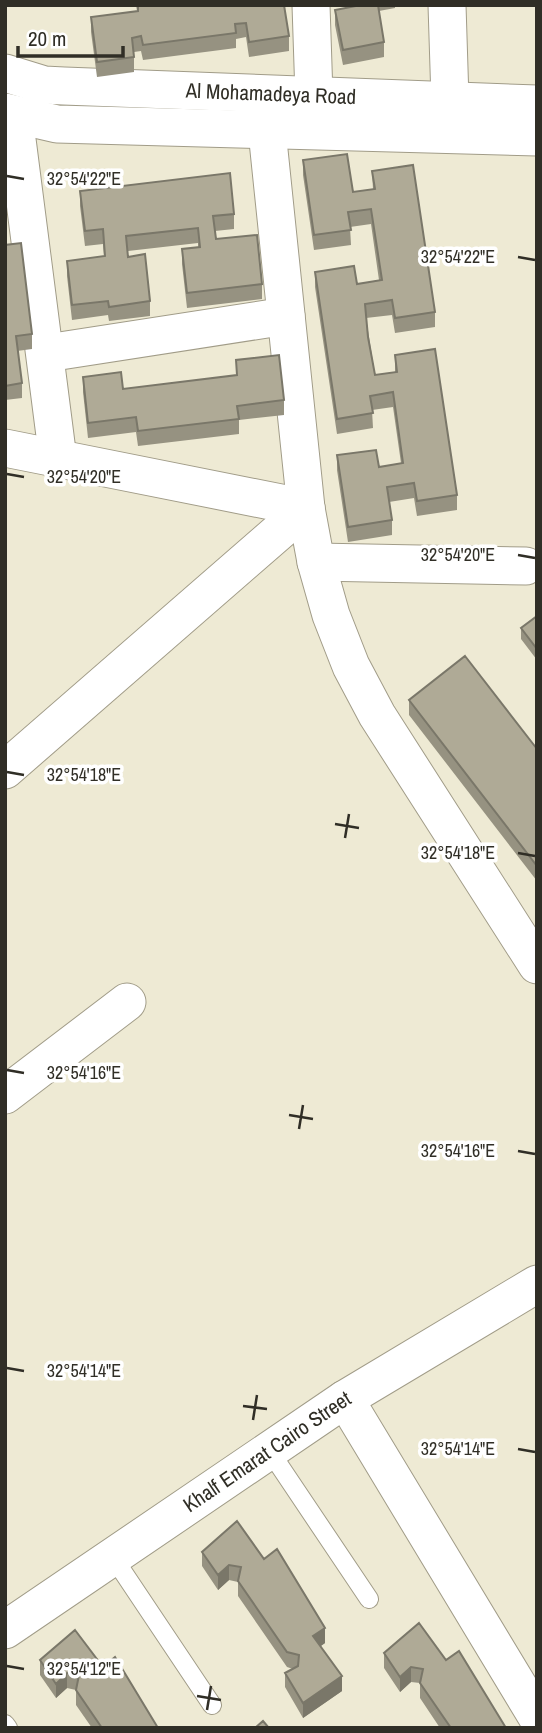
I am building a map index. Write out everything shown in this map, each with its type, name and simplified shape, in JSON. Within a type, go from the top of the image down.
[{"type":"street","points":[[311,5],[314,96]]},
{"type":"street","points":[[447,5],[450,100]]},
{"type":"street","name":"Al Mohamadeya Road","points":[[5,73],[44,85],[537,104]]},
{"type":"street","points":[[57,124],[64,86]]},
{"type":"street","points":[[10,114],[47,354],[58,459]]},
{"type":"street","name":"Al Mohamadeya Road","points":[[10,114],[57,124],[537,137]]},
{"type":"street","points":[[267,131],[306,508],[316,562],[336,628],[377,715],[537,965]]},
{"type":"street","points":[[47,354],[286,316]]},
{"type":"street","points":[[5,449],[306,508]]},
{"type":"street","points":[[5,770],[306,508]]},
{"type":"street","points":[[316,562],[526,566]]},
{"type":"street","points":[[5,1095],[127,1002]]},
{"type":"street","name":"Khalf Emarat Cairo Street","points":[[5,1630],[345,1399],[537,1284]]},
{"type":"street","points":[[345,1399],[537,1717]]},
{"type":"lane","points":[[269,1450],[369,1599]]},
{"type":"lane","points":[[113,1557],[212,1705]]},
{"type":"building","points":[[138,5],[284,5],[289,36],[249,42],[246,23],[235,24],[236,33],[143,45],[141,36],[132,38],[134,57],[97,62],[91,17],[138,11]]},
{"type":"building","points":[[378,5],[384,42],[343,50],[335,10]]},
{"type":"building","points":[[347,154],[353,192],[375,189],[372,171],[413,165],[435,312],[395,318],[392,300],[365,304],[368,337],[375,375],[397,372],[395,355],[435,349],[457,495],[417,501],[414,483],[387,487],[392,520],[348,527],[337,455],[376,450],[379,467],[403,463],[393,392],[370,396],[373,413],[337,419],[315,272],[354,266],[357,284],[382,280],[371,209],[348,212],[351,230],[314,235],[303,160]]},
{"type":"building","points":[[230,173],[234,214],[213,216],[216,239],[257,235],[262,284],[187,293],[182,249],[200,247],[198,228],[126,236],[128,257],[145,254],[150,301],[109,307],[108,301],[72,305],[67,261],[105,256],[103,229],[85,231],[80,191]]},
{"type":"building","points":[[21,243],[32,334],[16,336],[22,383],[5,386],[5,245]]},
{"type":"building","points":[[279,355],[284,400],[237,406],[239,419],[138,431],[136,417],[88,423],[83,377],[121,372],[123,389],[237,375],[236,360]]},
{"type":"building","points":[[537,616],[537,649],[521,628]]},
{"type":"building","points":[[465,656],[537,749],[537,866],[409,700]]},
{"type":"building","points":[[237,1521],[264,1559],[277,1549],[325,1628],[313,1636],[342,1676],[303,1703],[285,1673],[298,1666],[299,1655],[287,1652],[238,1581],[241,1567],[229,1565],[218,1575],[202,1552]]},
{"type":"building","points":[[419,1623],[446,1660],[459,1651],[506,1728],[451,1728],[420,1683],[423,1669],[411,1667],[400,1677],[384,1653]]},
{"type":"building","points":[[75,1630],[103,1667],[115,1657],[158,1728],[102,1728],[76,1690],[79,1675],[67,1673],[56,1684],[40,1660]]},
{"type":"building","points":[[263,1721],[269,1728],[255,1728]]}]
